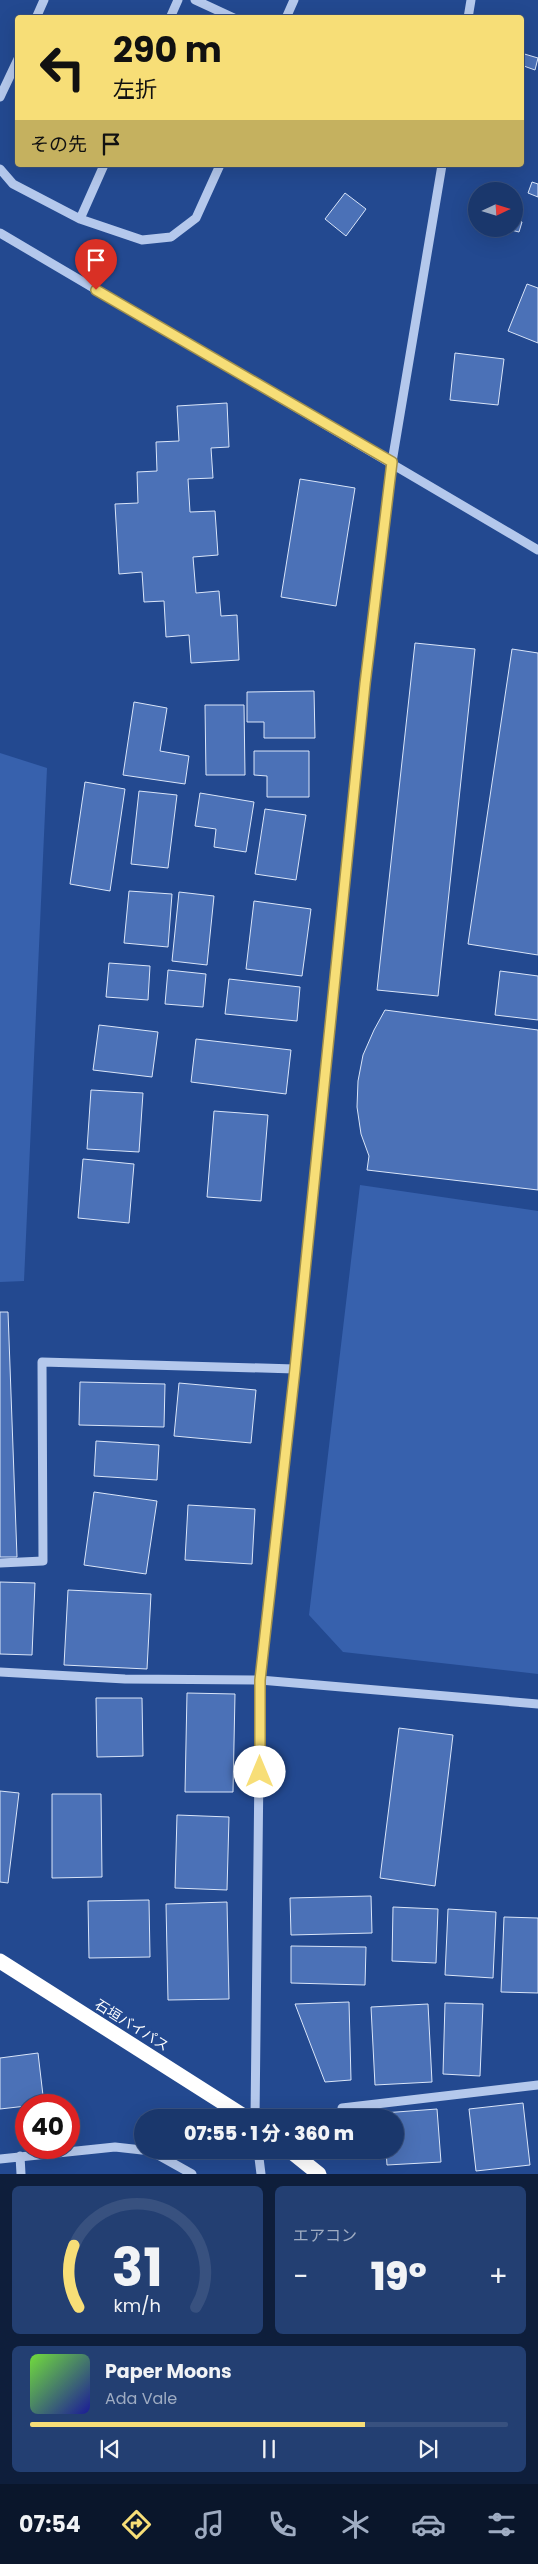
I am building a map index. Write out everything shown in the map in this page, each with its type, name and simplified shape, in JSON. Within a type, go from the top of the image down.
[{"type":"highway","name":"石垣バイパス","points":[[0,1961],[234,2109]]},
{"type":"highway","points":[[300,2159],[319,2174]]},
{"type":"street","points":[[37,15],[44,0]]},
{"type":"street","points":[[171,15],[178,0]]},
{"type":"street","points":[[195,0],[228,15]]},
{"type":"street","points":[[287,15],[294,0]]},
{"type":"street","points":[[468,15],[471,0]]},
{"type":"street","points":[[0,97],[15,64]]},
{"type":"street","points":[[80,219],[103,167]]},
{"type":"street","points":[[0,169],[12,184],[80,219],[142,240],[171,237],[196,218],[219,167]]},
{"type":"street","points":[[255,2109],[260,1680],[295,1369],[365,684],[392,462],[442,167]]},
{"type":"street","points":[[0,234],[208,357],[392,462],[538,550]]},
{"type":"street","points":[[0,1563],[43,1561],[42,1362],[295,1369]]},
{"type":"street","points":[[0,1672],[125,1679],[260,1680],[538,1704]]},
{"type":"street","points":[[342,2108],[538,2085]]},
{"type":"street","points":[[80,2150],[115,2147],[134,2149]]},
{"type":"street","points":[[0,2159],[15,2157]]},
{"type":"street","points":[[20,2159],[22,2174]]},
{"type":"street","points":[[165,2159],[192,2174]]},
{"type":"street","points":[[259,2159],[261,2174]]},
{"type":"shaded area","points":[[0,753],[47,768],[24,1281],[0,1282]]},
{"type":"shaded area","points":[[360,1185],[538,1211],[538,1674],[343,1652],[309,1615]]},
{"type":"building","points":[[524,54],[538,58],[535,70],[524,66]]},
{"type":"building","points":[[532,182],[538,184],[538,197],[528,193]]},
{"type":"building","points":[[345,193],[366,209],[346,236],[325,219]]},
{"type":"building","points":[[527,284],[538,288],[538,343],[508,331]]},
{"type":"building","points":[[455,353],[504,359],[498,405],[450,400]]},
{"type":"building","points":[[227,403],[229,447],[211,448],[213,478],[188,479],[190,512],[215,511],[218,555],[193,557],[196,593],[219,591],[221,616],[237,615],[239,660],[191,663],[189,635],[166,637],[164,601],[144,602],[142,572],[119,574],[115,504],[138,503],[137,472],[157,471],[156,442],[179,441],[177,406]]},
{"type":"building","points":[[300,479],[355,488],[336,606],[281,597]]},
{"type":"building","points":[[415,643],[475,649],[438,996],[377,990]]},
{"type":"building","points":[[512,649],[538,653],[538,955],[468,944]]},
{"type":"building","points":[[314,691],[315,738],[264,738],[264,722],[247,722],[247,692]]},
{"type":"building","points":[[134,702],[167,708],[160,751],[189,756],[185,784],[123,775]]},
{"type":"building","points":[[205,705],[244,705],[245,775],[206,775]]},
{"type":"building","points":[[254,751],[309,751],[309,797],[267,797],[267,776],[254,775]]},
{"type":"building","points":[[85,782],[125,789],[110,891],[70,884]]},
{"type":"building","points":[[139,791],[177,795],[168,868],[131,864]]},
{"type":"building","points":[[200,793],[254,802],[246,852],[214,847],[216,829],[195,826]]},
{"type":"building","points":[[265,809],[306,815],[296,880],[255,874]]},
{"type":"building","points":[[129,891],[172,894],[168,947],[124,943]]},
{"type":"building","points":[[179,892],[214,896],[207,965],[172,961]]},
{"type":"building","points":[[254,901],[311,909],[302,976],[246,969]]},
{"type":"building","points":[[109,963],[150,966],[148,1000],[106,997]]},
{"type":"building","points":[[168,970],[206,974],[203,1007],[165,1004]]},
{"type":"building","points":[[500,971],[538,976],[538,1020],[495,1015]]},
{"type":"building","points":[[229,979],[300,987],[297,1021],[225,1014]]},
{"type":"building","points":[[385,1010],[538,1030],[538,1190],[367,1170],[369,1156],[361,1134],[357,1107],[358,1081],[363,1055]]},
{"type":"building","points":[[99,1025],[158,1032],[152,1077],[93,1070]]},
{"type":"building","points":[[196,1039],[291,1050],[286,1094],[191,1082]]},
{"type":"building","points":[[91,1090],[143,1093],[139,1152],[87,1149]]},
{"type":"building","points":[[214,1111],[268,1115],[261,1201],[207,1197]]},
{"type":"building","points":[[83,1159],[134,1164],[129,1223],[78,1218]]},
{"type":"building","points":[[0,1312],[8,1312],[17,1557],[0,1557]]},
{"type":"building","points":[[80,1382],[165,1384],[164,1427],[79,1425]]},
{"type":"building","points":[[179,1383],[256,1390],[251,1443],[174,1436]]},
{"type":"building","points":[[96,1441],[159,1445],[157,1480],[94,1476]]},
{"type":"building","points":[[94,1492],[157,1501],[146,1574],[84,1565]]},
{"type":"building","points":[[188,1505],[255,1509],[252,1564],[185,1560]]},
{"type":"building","points":[[0,1582],[35,1583],[32,1655],[0,1654]]},
{"type":"building","points":[[68,1590],[151,1594],[147,1669],[64,1665]]},
{"type":"building","points":[[187,1693],[235,1694],[233,1792],[185,1792]]},
{"type":"building","points":[[96,1698],[142,1698],[143,1756],[97,1757]]},
{"type":"building","points":[[399,1728],[453,1735],[435,1886],[380,1878]]},
{"type":"building","points":[[0,1791],[19,1793],[8,1883],[0,1882]]},
{"type":"building","points":[[52,1794],[101,1794],[102,1877],[52,1878]]},
{"type":"building","points":[[177,1815],[229,1817],[227,1890],[175,1888]]},
{"type":"building","points":[[371,1896],[372,1933],[291,1935],[290,1898]]},
{"type":"building","points":[[149,1900],[150,1957],[89,1958],[88,1901]]},
{"type":"building","points":[[227,1902],[229,1999],[168,2000],[166,1904]]},
{"type":"building","points":[[393,1907],[438,1909],[436,1963],[392,1961]]},
{"type":"building","points":[[448,1909],[496,1912],[493,1978],[445,1975]]},
{"type":"building","points":[[504,1917],[538,1918],[538,1993],[501,1992]]},
{"type":"building","points":[[291,1946],[366,1947],[365,1985],[291,1983]]},
{"type":"building","points":[[349,2002],[351,2080],[325,2082],[295,2004]]},
{"type":"building","points":[[445,2003],[483,2004],[480,2076],[443,2074]]},
{"type":"building","points":[[428,2004],[432,2082],[375,2085],[371,2007]]},
{"type":"building","points":[[38,2053],[43,2094],[15,2094],[15,2107],[0,2109],[0,2058]]},
{"type":"building","points":[[523,2103],[530,2165],[476,2171],[469,2109]]},
{"type":"building","points":[[437,2109],[441,2162],[387,2165],[387,2159],[404,2159],[404,2111]]},
{"type":"route","points":[[96,290],[208,357],[392,462],[365,684],[295,1369],[260,1680],[260,1772]]}]
